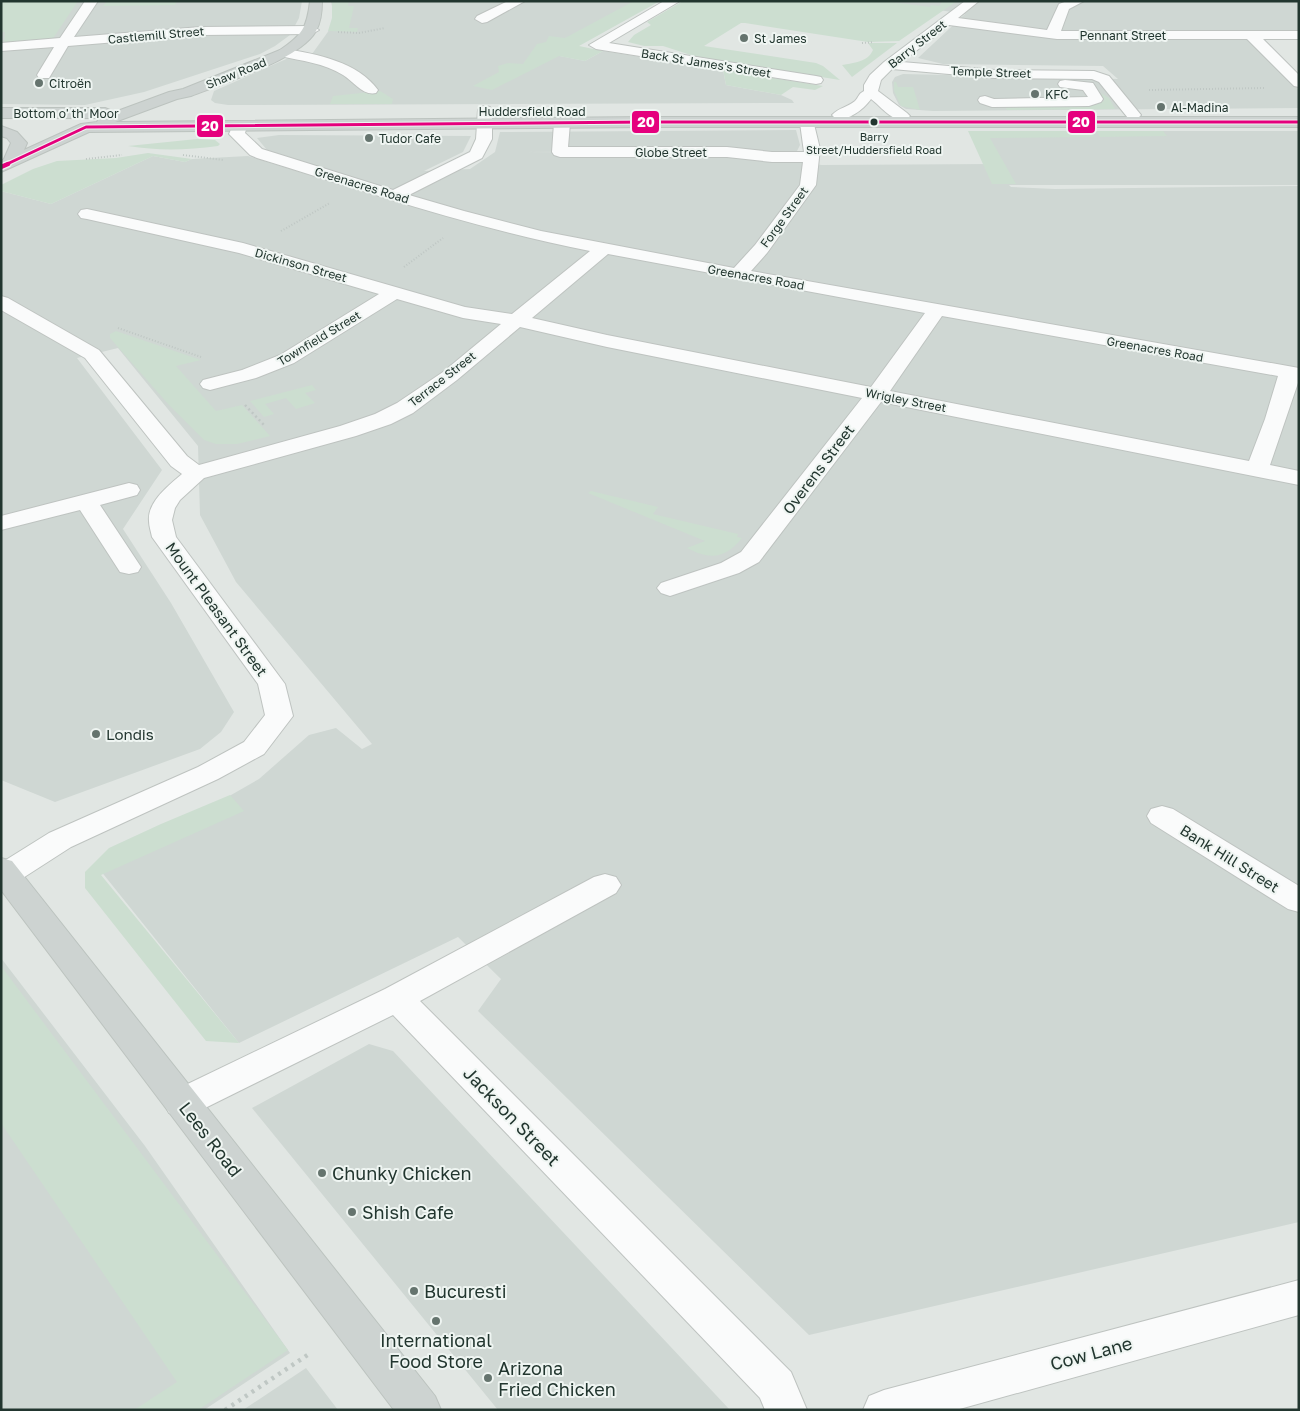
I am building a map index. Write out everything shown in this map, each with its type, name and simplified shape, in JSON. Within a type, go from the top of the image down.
[{"type":"main road","points":[[312,30],[315,21],[316,1]]},
{"type":"main road","name":"Shaw Road","points":[[124,113],[191,98],[285,53],[296,46],[312,30]]},
{"type":"main road","name":"Huddersfield Road","points":[[124,113],[220,112],[485,117],[1299,114]]},
{"type":"main road","name":"Bottom o' th' Moor","points":[[1,113],[124,113]]},
{"type":"main road","name":"Bottom o' th' Moor","points":[[1,129],[86,127],[124,113]]},
{"type":"main road","name":"Huddersfield Road","points":[[86,127],[201,127],[485,117],[562,123],[1299,122]]},
{"type":"main road","points":[[6,164],[86,127]]},
{"type":"main road","points":[[104,142],[201,127]]},
{"type":"main road","points":[[1,129],[12,135],[19,143],[6,164]]},
{"type":"main road","points":[[6,164],[78,153]]},
{"type":"main road","name":"Lees Road","points":[[3,874],[420,1410]]},
{"type":"street","points":[[44,76],[63,42],[92,1]]},
{"type":"street","points":[[482,19],[519,1]]},
{"type":"street","name":"Back St James's Street","points":[[674,1],[596,45],[816,80]]},
{"type":"street","name":"Barry Street","points":[[840,116],[860,104],[865,96],[872,93],[871,85],[875,78],[889,65],[973,1]]},
{"type":"street","points":[[1057,35],[1054,30],[1064,7],[1078,1]]},
{"type":"street","name":"Pennant Street","points":[[947,21],[1057,35],[1299,35]]},
{"type":"street","name":"Castlemill Street","points":[[1,47],[201,31],[312,30]]},
{"type":"street","points":[[1021,46],[1016,39],[1023,31]]},
{"type":"street","points":[[1251,35],[1299,83]]},
{"type":"street","points":[[285,53],[300,55],[339,67],[371,90]]},
{"type":"street","points":[[1030,58],[1040,74]]},
{"type":"street","name":"Temple Street","points":[[889,65],[974,78],[1040,74],[1094,75],[1104,79],[1133,116]]},
{"type":"street","points":[[974,78],[1079,84],[1088,86],[1096,100],[1089,102],[992,103],[985,100]]},
{"type":"street","points":[[872,93],[880,96],[893,112],[902,116]]},
{"type":"street","points":[[395,195],[476,155],[484,139],[485,117]]},
{"type":"street","name":"Globe Street","points":[[562,123],[560,152],[728,152],[772,157],[811,157]]},
{"type":"street","name":"Forge Street","points":[[738,274],[761,249],[808,185],[812,149],[808,123]]},
{"type":"street","name":"Greenacres Road","points":[[239,126],[237,134],[256,152],[512,229],[603,249],[1294,374]]},
{"type":"street","name":"Dickinson Street","points":[[87,214],[243,248],[463,312],[514,321]]},
{"type":"street","name":"Terrace Street","points":[[196,473],[338,434],[383,419],[423,396],[603,249]]},
{"type":"street","name":"Townfield Street","points":[[205,370],[249,374],[287,358],[395,292]]},
{"type":"street","points":[[1,302],[92,354],[179,461],[196,473]]},
{"type":"street","name":"Overens Street","points":[[670,588],[730,568],[750,557],[902,361],[937,310]]},
{"type":"street","name":"Wrigley Street","points":[[514,321],[1299,478]]},
{"type":"street","points":[[205,370],[224,401]]},
{"type":"street","points":[[1257,470],[1294,374]]},
{"type":"street","name":"Mount Pleasant Street","points":[[3,874],[60,840],[208,773],[254,748],[279,716],[271,684],[164,537],[160,520],[163,508],[172,495],[196,473]]},
{"type":"street","points":[[1,523],[129,490]]},
{"type":"street","points":[[86,501],[129,567]]},
{"type":"street","name":"Bank Hill Street","points":[[1162,816],[1299,901]]},
{"type":"street","points":[[182,1102],[397,998],[605,885]]},
{"type":"street","name":"Jackson Street","points":[[397,998],[776,1386],[786,1410]]},
{"type":"street","name":"Cow Lane","points":[[884,1410],[1299,1297]]},
{"type":"path","points":[[359,33],[385,28]]},
{"type":"path","points":[[1143,90],[1271,88]]},
{"type":"path","points":[[78,153],[122,155]]},
{"type":"path","points":[[176,154],[218,161],[228,159]]},
{"type":"path","points":[[276,234],[332,202]]},
{"type":"path","points":[[402,268],[447,235]]},
{"type":"path","points":[[118,328],[205,370]]},
{"type":"path","points":[[245,405],[269,430]]},
{"type":"path","points":[[225,1410],[310,1354]]},
{"type":"shaded area","points":[[1,1],[302,1],[299,18],[290,35],[260,54],[144,92],[85,105],[1,104]]},
{"type":"shaded area","points":[[331,1],[657,1],[560,56],[585,61],[603,51],[723,70],[726,85],[781,95],[792,100],[794,103],[228,105],[215,103],[211,100],[214,91],[293,56],[312,54],[335,22]]},
{"type":"shaded area","points":[[879,1],[1299,1],[1299,38],[1248,38],[1275,63],[1299,90],[1299,108],[933,111],[906,109],[899,105],[893,93],[892,82],[895,77],[903,74],[1118,79],[1103,66],[943,64],[918,58],[965,14]]},
{"type":"shaded area","points":[[796,130],[800,145],[797,151],[524,152],[723,153],[822,165],[992,164],[982,131],[1299,131],[1299,185],[1009,185],[1011,187],[1055,189],[1299,186],[1299,1222],[809,1335],[478,1011],[501,979],[458,937],[239,1043],[100,870],[259,779],[309,735],[336,728],[362,749],[372,744],[236,582],[200,515],[198,446],[118,348],[77,358],[162,470],[123,529],[171,603],[234,712],[221,732],[200,749],[55,802],[1,780],[1,191],[51,204],[153,156],[185,162],[192,159],[248,156],[316,177],[345,175],[267,150],[257,138],[279,135],[471,136],[463,152],[424,171],[470,169],[495,152],[500,132]]},
{"type":"shaded area","points":[[1,958],[145,1146],[290,1353],[204,1410],[1,1410]]},
{"type":"shaded area","points":[[369,1044],[393,1051],[730,1410],[498,1410],[252,1108]]},
{"type":"shaded area","points":[[306,1368],[338,1410],[243,1410]]},
{"type":"green space","points":[[1,1],[78,1],[52,40],[4,43],[5,32],[1,32]]},
{"type":"green space","points":[[107,1],[177,1],[175,5],[103,6]]},
{"type":"green space","points":[[332,1],[349,1],[348,6],[354,6],[349,28],[358,28],[357,32],[328,31],[332,18]]},
{"type":"green space","points":[[634,1],[660,1],[579,46],[603,51],[585,61],[559,56],[492,90],[473,86],[499,72],[498,66],[508,63],[523,64],[537,44],[546,42],[549,36],[565,38]]},
{"type":"green space","points":[[683,1],[884,1],[930,7],[931,5],[939,6],[942,2],[957,1],[899,41],[868,42],[741,23],[704,46],[816,63],[823,66],[840,80],[697,57],[663,46],[644,46],[628,42],[634,35],[651,25],[647,22]]},
{"type":"green space","points":[[868,43],[897,43],[852,77],[842,65],[868,57],[873,50]]},
{"type":"green space","points":[[723,70],[823,86],[815,90],[793,87],[781,95],[726,85]]},
{"type":"green space","points":[[894,82],[896,82],[898,87],[913,87],[920,110],[901,106],[894,91]]},
{"type":"green space","points":[[380,91],[393,99],[392,104],[330,104],[333,96]]},
{"type":"green space","points":[[1101,93],[1109,98],[1115,109],[1007,110],[1004,104],[1095,105],[1104,101]]},
{"type":"green space","points":[[968,131],[1090,131],[1094,137],[990,138],[1016,184],[992,184]]},
{"type":"green space","points":[[1096,131],[1163,131],[1167,136],[1100,137]]},
{"type":"green space","points":[[197,139],[215,140],[220,144],[218,146],[173,149],[128,146]]},
{"type":"green space","points":[[148,153],[192,159],[185,162],[153,156],[51,204],[1,191],[1,185],[33,169],[57,161],[116,158]]},
{"type":"green space","points":[[116,331],[201,360],[176,366],[216,411],[242,405],[270,436],[237,444],[216,444],[204,440],[169,405],[110,338],[110,334]]},
{"type":"green space","points":[[312,385],[316,390],[305,393],[315,403],[296,409],[286,398],[265,404],[274,414],[264,417],[250,401]]},
{"type":"green space","points":[[591,491],[658,507],[653,514],[738,534],[737,537],[742,538],[723,554],[710,556],[695,552],[687,548],[705,541],[588,493]]},
{"type":"green space","points":[[230,795],[244,811],[101,875],[239,1043],[206,1041],[85,888],[85,872],[109,848]]},
{"type":"green space","points":[[1,966],[288,1350],[198,1410],[134,1410],[177,1382],[1,1123]]},
{"type":"transit line","name":"20","points":[[1,167],[86,127],[647,122],[1299,122]]},
{"type":"place","name":"St James","points":[[744,38]]},
{"type":"place","name":"Citroën","points":[[39,83]]},
{"type":"place","name":"KFC","points":[[1035,94]]},
{"type":"place","name":"Al-Madina","points":[[1161,107]]},
{"type":"place","name":"Barry Street/Huddersfield Road","points":[[874,122]]},
{"type":"place","name":"Tudor Cafe","points":[[369,138]]},
{"type":"place","name":"Londis","points":[[96,734]]},
{"type":"place","name":"Chunky Chicken","points":[[322,1173]]},
{"type":"place","name":"Shish Cafe","points":[[352,1212]]},
{"type":"place","name":"Bucuresti","points":[[414,1291]]},
{"type":"place","name":"International Food Store","points":[[436,1321]]},
{"type":"place","name":"Arizona Fried Chicken","points":[[488,1378]]}]
